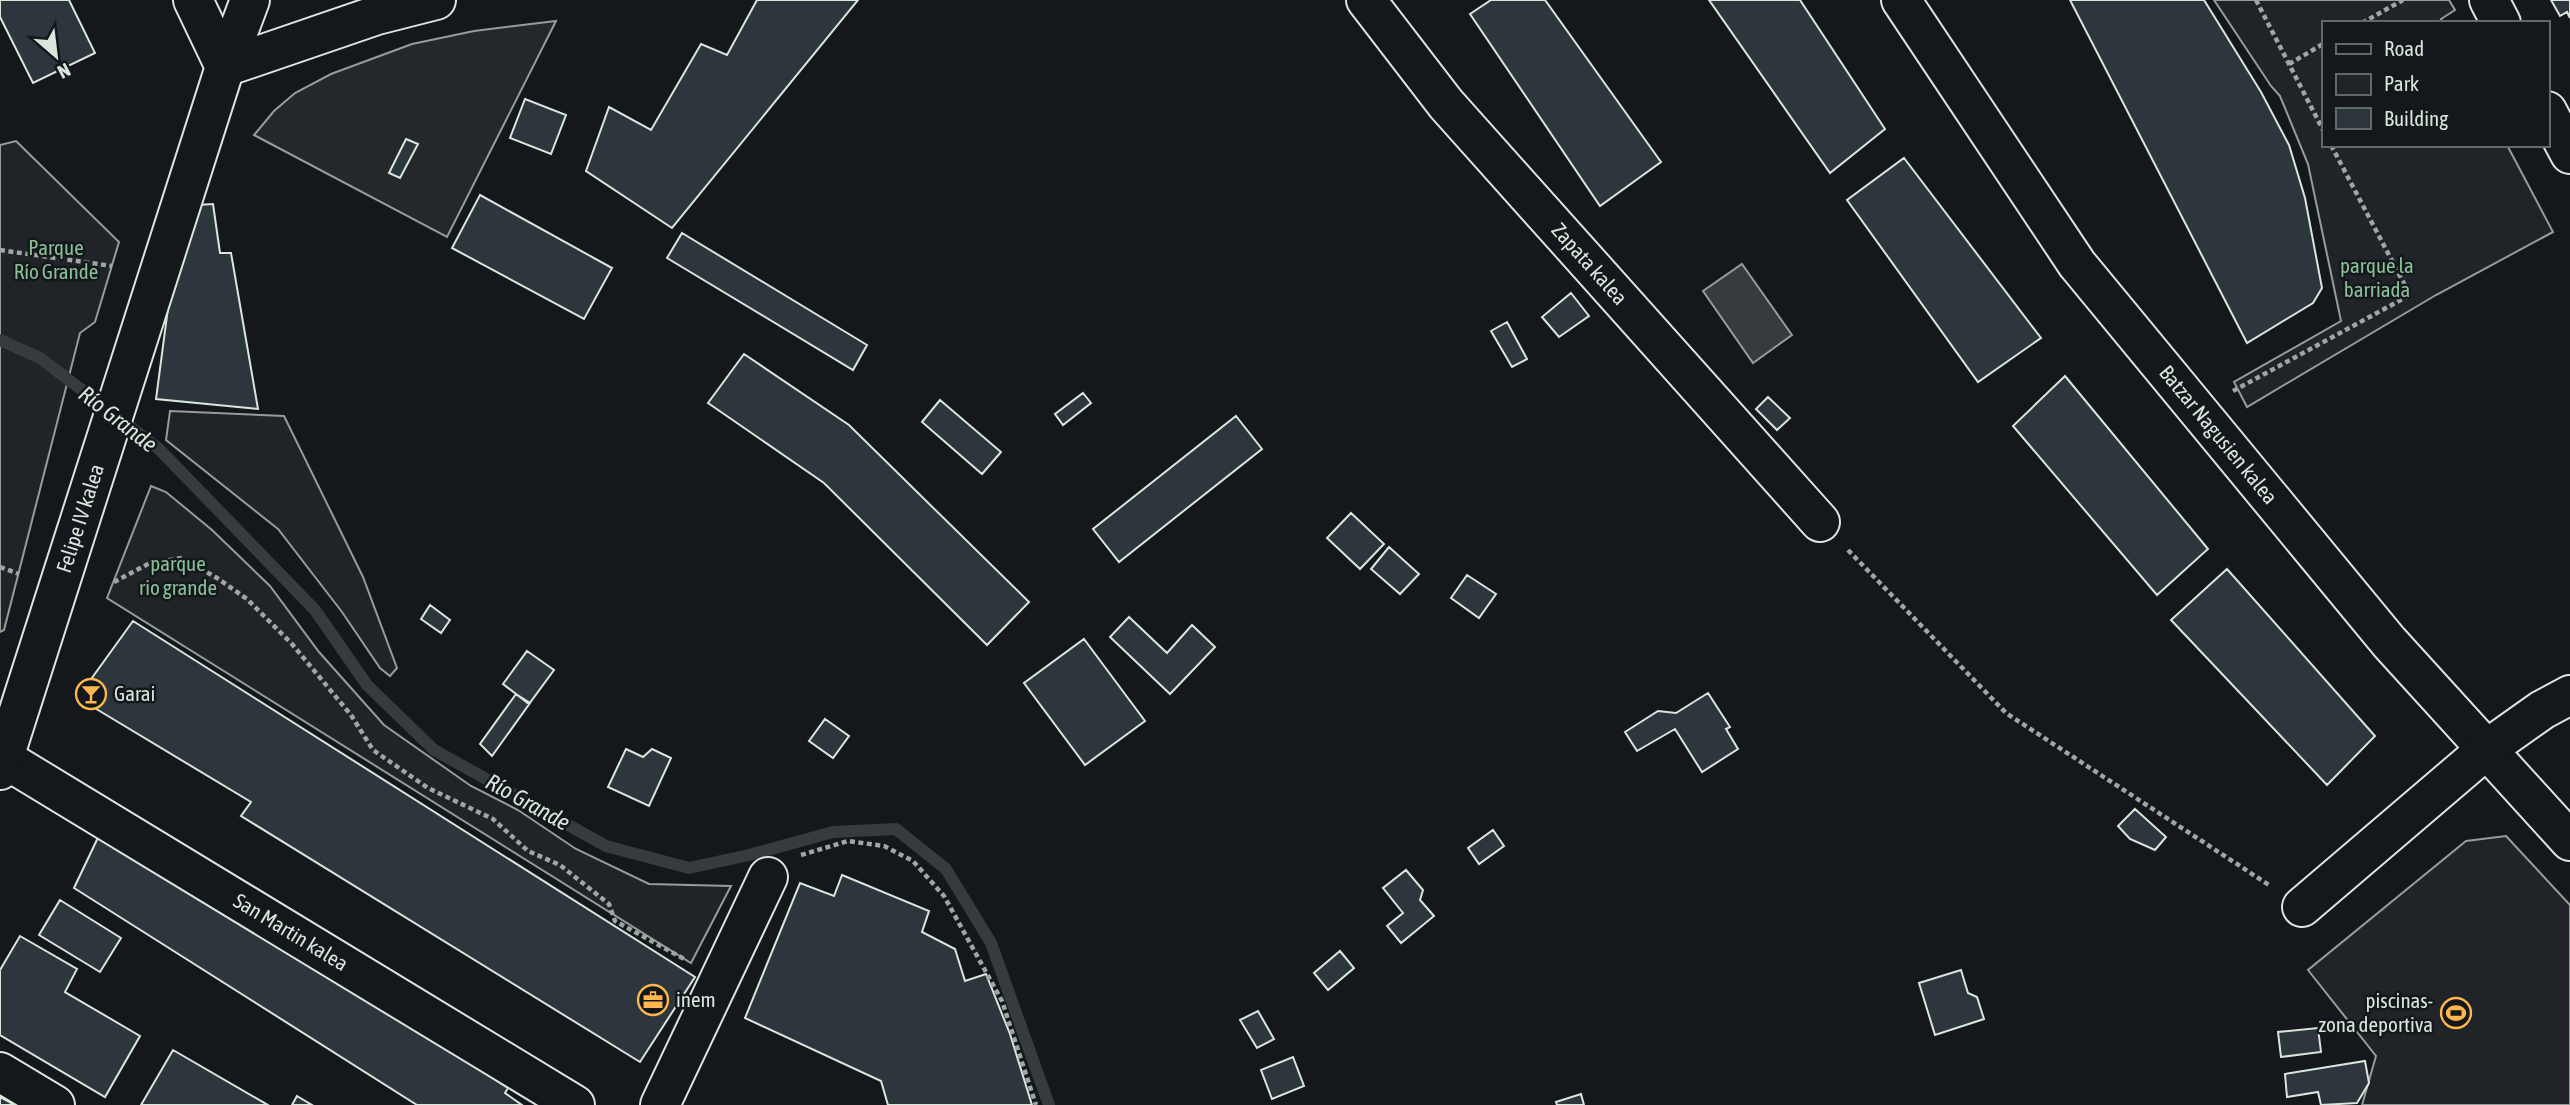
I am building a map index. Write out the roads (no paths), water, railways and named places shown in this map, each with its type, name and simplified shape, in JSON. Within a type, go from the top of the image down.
[{"type":"street","points":[[193,0],[225,66],[377,15],[436,0]]},
{"type":"street","name":"Felipe IV kalea","points":[[1,762],[99,465],[225,66],[250,0]]},
{"type":"street","name":"Zapata kalea","points":[[1366,0],[1446,104],[1820,522]]},
{"type":"street","name":"Batzar Nagusien kalea","points":[[1901,0],[2077,264],[2389,642],[2570,841]]},
{"type":"street","points":[[2489,0],[2500,21]]},
{"type":"street","points":[[2549,115],[2570,155]]},
{"type":"street","points":[[2302,907],[2487,749],[2542,710],[2570,695]]},
{"type":"street","name":"San Martin kalea","points":[[1,762],[575,1105]]},
{"type":"street","points":[[660,1105],[779,868]]},
{"type":"street","points":[[0,1072],[55,1105]]},
{"type":"waterway","name":"Río Grande","points":[[0,340],[40,358],[158,448],[315,610],[367,685],[434,750],[606,846],[689,868],[833,832],[896,829],[946,869],[991,943],[1049,1105]]},
{"type":"place","name":"Garai","points":[[91,694]]},
{"type":"place","name":"inem","points":[[653,1000]]},
{"type":"place","name":"piscinas- zona deportiva","points":[[2456,1013]]},
{"type":"park label","name":"Parque Río Grande","points":[[56,260]]},
{"type":"park label","name":"parque la barriada","points":[[2377,278]]},
{"type":"park label","name":"parque rio grande","points":[[178,576]]}]
